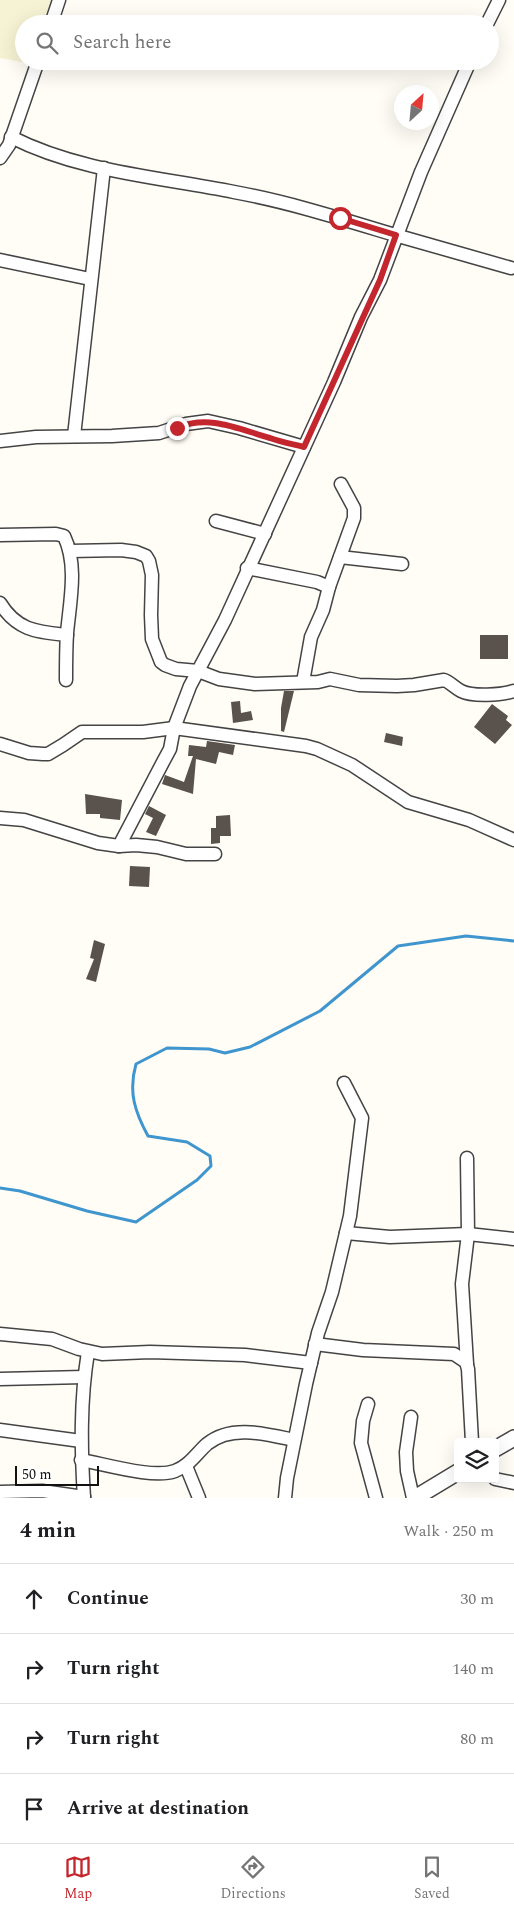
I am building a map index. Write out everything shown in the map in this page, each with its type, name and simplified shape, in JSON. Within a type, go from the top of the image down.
[{"type":"street","points":[[54,15],[59,0]]},
{"type":"street","points":[[492,15],[499,0]]},
{"type":"street","points":[[0,158],[9,145],[35,70]]},
{"type":"street","points":[[119,846],[170,749],[174,728],[190,686],[225,620],[380,280],[435,139],[466,70]]},
{"type":"street","points":[[11,137],[33,148],[65,159],[243,194],[340,218],[511,268]]},
{"type":"street","points":[[74,436],[90,279],[104,168]]},
{"type":"street","points":[[0,260],[90,279]]},
{"type":"street","points":[[0,441],[159,433],[186,424],[208,421],[304,447]]},
{"type":"street","points":[[303,682],[311,637],[323,610],[329,587],[355,513],[340,484]]},
{"type":"street","points":[[216,520],[265,534]]},
{"type":"street","points":[[0,535],[59,534],[64,536],[70,551],[72,581],[67,635],[66,680]]},
{"type":"street","points":[[70,551],[121,550],[136,552],[146,556],[152,575],[152,639],[164,666],[198,671],[219,679],[255,684],[318,682],[330,679],[359,685],[396,686],[444,680],[458,689],[469,693],[504,694],[514,691]]},
{"type":"street","points":[[340,557],[402,564]]},
{"type":"street","points":[[248,568],[317,582],[329,587]]},
{"type":"street","points":[[0,603],[12,620],[22,626],[39,632],[67,635]]},
{"type":"street","points":[[0,744],[29,753],[48,754],[82,732],[143,732],[174,728],[317,749],[352,766],[408,802],[469,820],[514,840]]},
{"type":"street","points":[[0,818],[24,820],[98,843],[119,846],[157,847],[186,854],[215,854]]},
{"type":"street","points":[[285,1498],[294,1440],[315,1344],[332,1292],[346,1233],[362,1123],[360,1114],[344,1083]]},
{"type":"street","points":[[467,1158],[468,1234],[462,1284],[472,1438]]},
{"type":"street","points":[[346,1233],[390,1237],[468,1234],[514,1239]]},
{"type":"street","points":[[0,1334],[52,1339],[88,1352],[102,1354],[150,1352],[245,1355],[311,1363]]},
{"type":"street","points":[[315,1344],[364,1350],[454,1354],[467,1364]]},
{"type":"street","points":[[2,1494],[42,1491],[84,1497],[80,1441],[84,1378],[88,1352]]},
{"type":"street","points":[[0,1379],[84,1378]]},
{"type":"street","points":[[368,1404],[363,1421],[361,1443],[370,1470],[376,1498]]},
{"type":"street","points":[[411,1417],[406,1452],[406,1471],[414,1498],[454,1474]]},
{"type":"street","points":[[0,1430],[80,1441]]},
{"type":"street","points":[[81,1460],[138,1471],[164,1473],[186,1466],[206,1445],[219,1435],[257,1432],[294,1440]]},
{"type":"street","points":[[499,1447],[514,1438]]},
{"type":"street","points":[[186,1466],[199,1498]]},
{"type":"street","points":[[499,1480],[514,1483]]},
{"type":"shaded area","points":[[0,0],[54,0],[49,15],[15,15],[15,61],[0,58]]},
{"type":"building","points":[[480,635],[508,635],[508,659],[480,659]]},
{"type":"building","points":[[284,691],[294,691],[284,732],[281,731],[281,708]]},
{"type":"building","points":[[240,701],[241,713],[251,711],[253,720],[233,723],[231,702]]},
{"type":"building","points":[[492,704],[508,716],[506,720],[512,725],[495,744],[474,727]]},
{"type":"building","points":[[386,733],[403,737],[402,746],[384,742]]},
{"type":"building","points":[[207,741],[235,745],[233,755],[219,752],[216,764],[196,759],[193,794],[162,784],[165,775],[184,782],[193,756],[188,756],[189,745],[206,747]]},
{"type":"building","points":[[85,794],[122,800],[120,820],[100,818],[100,814],[86,814]]},
{"type":"building","points":[[149,806],[166,815],[156,836],[146,832],[153,818],[145,814]]},
{"type":"building","points":[[230,815],[231,836],[220,836],[220,843],[211,844],[211,828],[216,828],[216,816]]},
{"type":"building","points":[[130,866],[150,867],[149,887],[129,886]]},
{"type":"building","points":[[94,940],[105,944],[96,982],[86,979],[94,959],[90,958]]},
{"type":"waterway","points":[[0,1188],[20,1191],[87,1211],[136,1222],[197,1180],[211,1166],[210,1156],[187,1142],[148,1136],[134,1102],[133,1084],[136,1064],[167,1048],[209,1049],[225,1053],[250,1047],[320,1011],[398,946],[466,936],[514,941]]},
{"type":"route","points":[[177,428],[186,424],[208,421],[304,447],[361,317],[380,280],[396,235],[340,218]]}]
